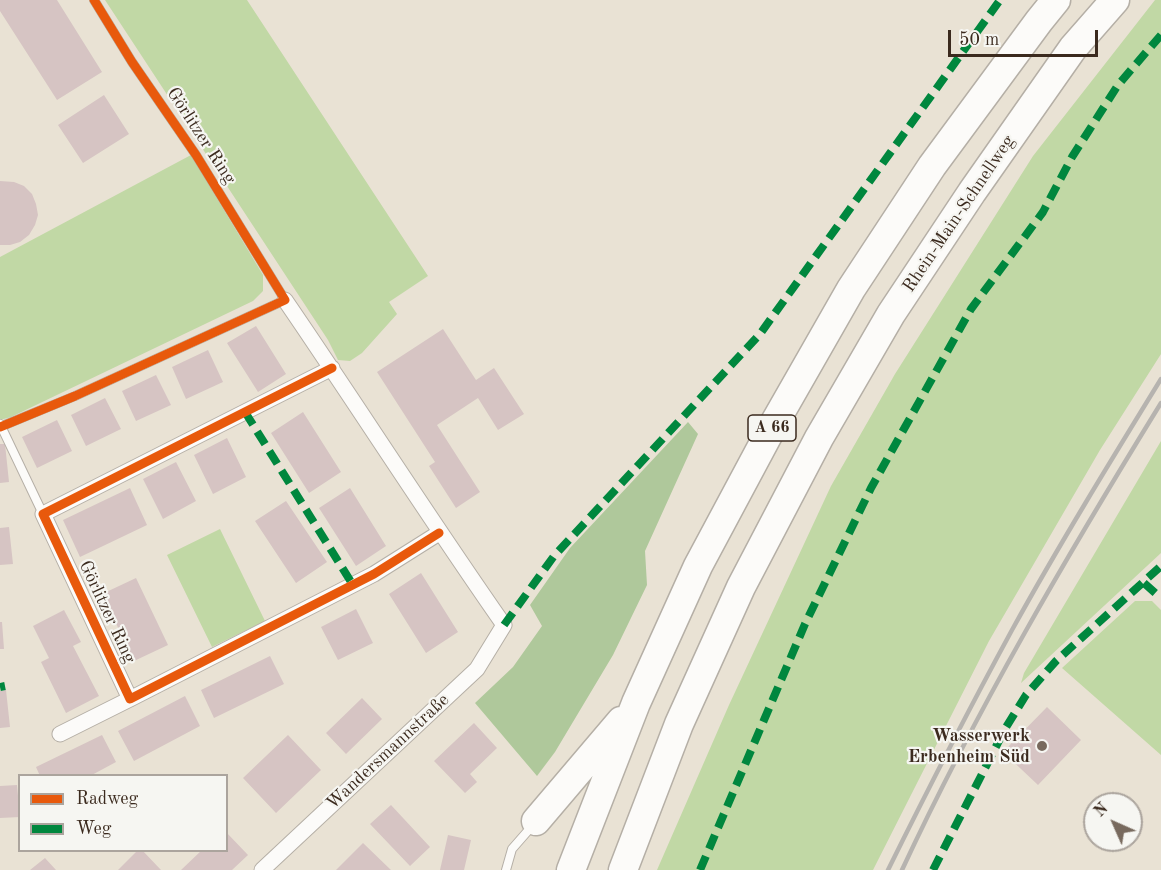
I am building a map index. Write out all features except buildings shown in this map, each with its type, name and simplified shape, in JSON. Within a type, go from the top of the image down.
[{"type":"highway","name":"A 66","points":[[571,870],[636,703],[698,566],[775,422],[851,290],[932,166],[1056,0]]},
{"type":"highway","name":"Rhein-Main-Schnellweg","points":[[623,870],[679,724],[736,597],[819,438],[891,314],[966,201],[1073,48],[1115,0]]},
{"type":"highway","points":[[536,821],[636,703]]},
{"type":"street","name":"Görlitzer Ring","points":[[285,300],[439,532],[504,625]]},
{"type":"street","points":[[43,514],[332,368]]},
{"type":"street","name":"Görlitzer Ring","points":[[43,514],[130,699]]},
{"type":"street","points":[[60,734],[374,574],[439,532]]},
{"type":"street","name":"Wandersmannstraße","points":[[262,870],[477,669],[504,625]]},
{"type":"lane","name":"Görlitzer Ring","points":[[94,0],[132,62],[196,155],[285,300]]},
{"type":"lane","points":[[43,514],[0,426],[75,396],[285,300]]},
{"type":"lane","points":[[506,870],[512,849],[536,821]]},
{"type":"green space","points":[[105,0],[247,0],[428,276],[389,302],[397,314],[362,353],[350,361],[338,360],[328,340]]},
{"type":"green space","points":[[1155,0],[1161,0],[1161,354],[1100,450],[989,641],[873,870],[657,870],[729,705],[831,486],[895,374],[1033,156]]},
{"type":"green space","points":[[191,155],[263,275],[263,291],[253,301],[11,417],[0,420],[0,257]]},
{"type":"green space","points":[[688,422],[698,434],[645,551],[647,585],[613,655],[555,752],[537,776],[475,703],[513,667],[542,626],[530,605],[570,548]]},
{"type":"green space","points":[[1161,441],[1161,553],[1021,683],[1024,673]]},
{"type":"green space","points":[[220,529],[265,621],[212,647],[167,555]]},
{"type":"green space","points":[[1135,601],[1152,601],[1161,610],[1161,755],[1062,668]]},
{"type":"railway","points":[[888,870],[1012,630],[1066,535],[1161,379]]},
{"type":"railway","points":[[902,870],[992,691],[1092,517],[1161,403]]},
{"type":"marked path","points":[[504,625],[554,556],[760,334],[1000,0]]},
{"type":"marked path","points":[[700,870],[805,624],[871,488],[971,309],[1043,212],[1072,157],[1118,85],[1161,35]]},
{"type":"marked path","points":[[245,412],[353,585]]},
{"type":"marked path","points":[[933,870],[1005,729],[1026,695],[1056,661],[1161,566]]},
{"type":"marked path","points":[[1144,583],[1161,598]]},
{"type":"marked path","points":[[0,687],[5,686]]},
{"type":"cycle path","points":[[0,427],[75,396],[285,300],[196,155],[132,62],[94,0]]},
{"type":"cycle path","points":[[332,368],[43,514],[130,699],[374,574],[439,533]]},
{"type":"place","name":"Wasserwerk Erbenheim Süd","points":[[1042,746]]}]
